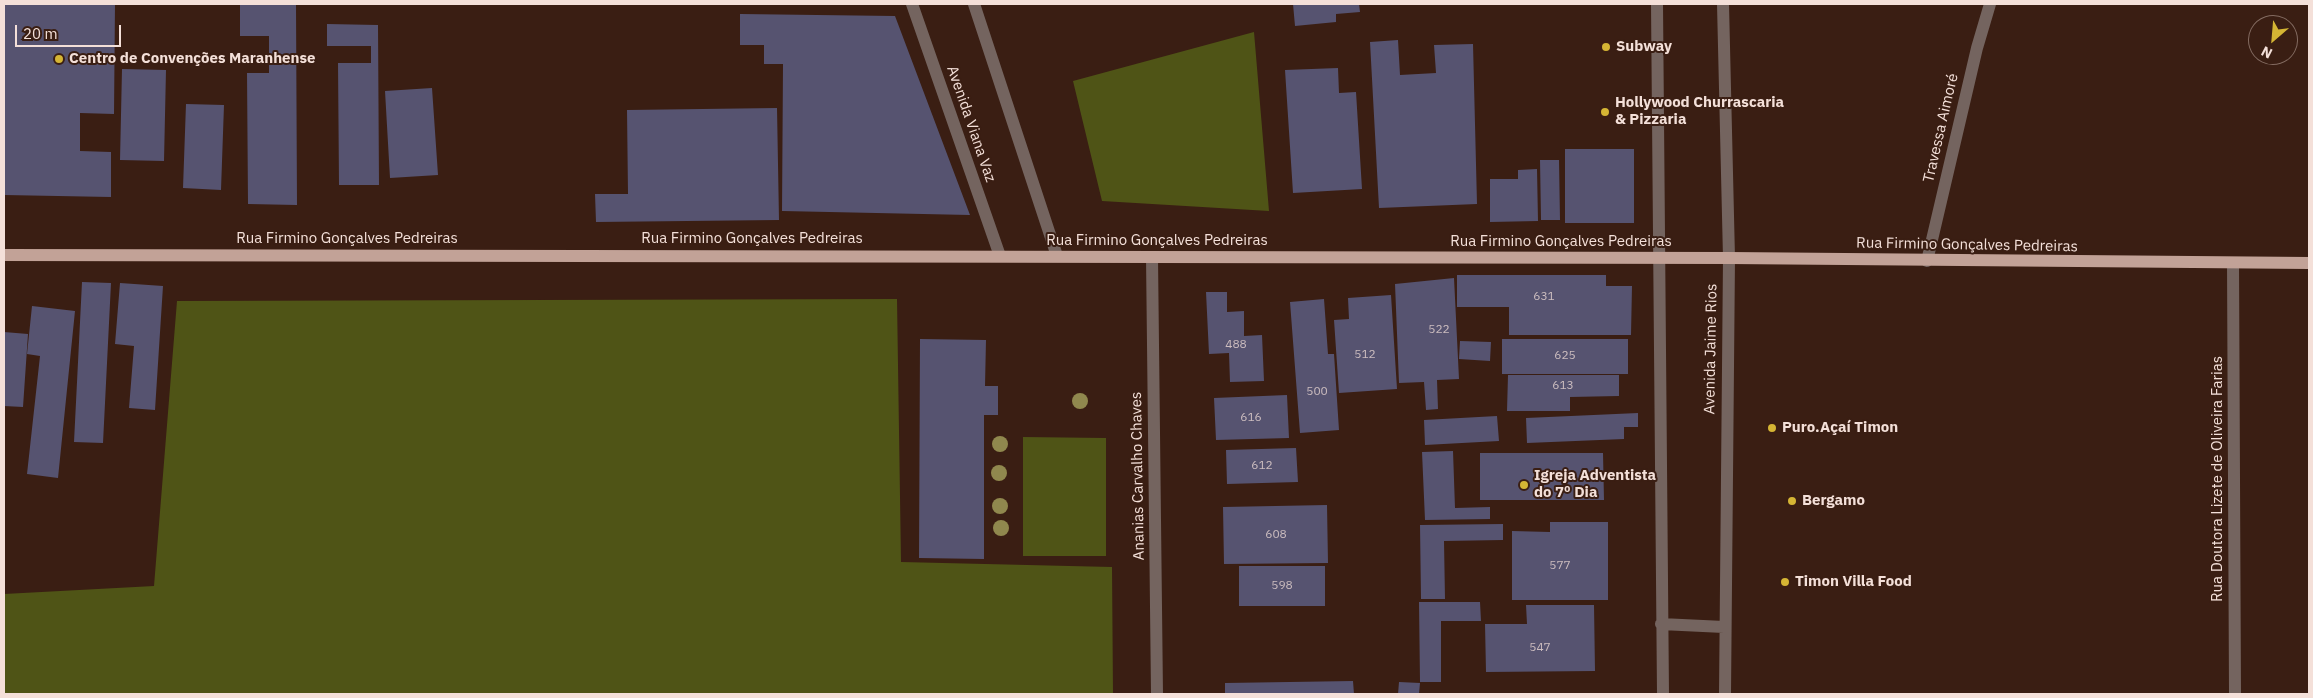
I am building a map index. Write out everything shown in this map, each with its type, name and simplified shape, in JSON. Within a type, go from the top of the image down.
[{"type":"main road","name":"Rua Firmino Gonçalves Pedreiras","points":[[4,255],[1057,256],[1433,259],[1729,258],[2309,263]]},
{"type":"street","name":"Avenida Viana Vaz","points":[[912,4],[1000,256]]},
{"type":"street","points":[[974,4],[1057,256]]},
{"type":"street","points":[[1657,4],[1662,694]]},
{"type":"street","name":"Avenida Jaime Rios","points":[[1722,4],[1729,258],[1724,627],[1725,694]]},
{"type":"street","name":"Travessa Aimoré","points":[[1927,261],[1977,48],[1990,4]]},
{"type":"street","name":"Ananias Carvalho Chaves","points":[[1152,257],[1157,694]]},
{"type":"street","name":"Rua Doutora Lizete de Oliveira Farias","points":[[2233,263],[2235,694]]},
{"type":"street","points":[[1661,624],[1724,627]]},
{"type":"green space","points":[[1254,32],[1269,211],[1102,201],[1073,81]]},
{"type":"green space","points":[[897,299],[901,562],[1112,567],[1113,694],[4,694],[4,594],[154,586],[177,301]]},
{"type":"green space","points":[[1023,437],[1106,438],[1106,556],[1023,556]]},
{"type":"building","name":"Centro de Convenções Maranhense","points":[[4,4],[115,4],[114,114],[80,113],[80,151],[111,152],[111,197],[4,195]]},
{"type":"building","points":[[240,4],[296,4],[297,205],[248,204],[247,73],[269,73],[269,36],[240,36]]},
{"type":"building","points":[[1293,4],[1359,4],[1360,12],[1336,14],[1336,22],[1295,26]]},
{"type":"building","points":[[740,14],[895,16],[970,215],[782,211],[783,64],[764,64],[764,45],[740,45]]},
{"type":"building","points":[[327,24],[378,25],[379,185],[339,185],[338,63],[371,63],[371,46],[327,46]]},
{"type":"building","points":[[1398,40],[1400,75],[1436,73],[1434,45],[1473,44],[1477,204],[1379,208],[1370,42]]},
{"type":"building","points":[[1338,68],[1339,93],[1356,92],[1362,189],[1293,193],[1285,70]]},
{"type":"building","points":[[122,69],[166,70],[164,161],[120,160]]},
{"type":"building","points":[[432,88],[438,175],[390,178],[385,91]]},
{"type":"building","points":[[186,104],[224,105],[221,190],[183,188]]},
{"type":"building","points":[[777,108],[779,220],[596,222],[595,194],[628,194],[627,110]]},
{"type":"building","points":[[1565,149],[1634,149],[1634,223],[1565,223]]},
{"type":"building","points":[[1540,160],[1559,160],[1560,220],[1541,220]]},
{"type":"building","points":[[1537,169],[1538,221],[1490,222],[1490,179],[1518,179],[1518,170]]},
{"type":"building","points":[[1457,275],[1606,275],[1606,286],[1632,286],[1631,335],[1509,335],[1509,307],[1457,307]]},
{"type":"building","points":[[1454,278],[1459,379],[1437,380],[1438,409],[1426,410],[1424,382],[1399,383],[1395,284]]},
{"type":"building","points":[[82,282],[111,283],[103,443],[74,442]]},
{"type":"building","points":[[120,283],[163,286],[155,410],[129,408],[134,346],[115,344]]},
{"type":"building","points":[[1206,292],[1227,292],[1227,312],[1244,311],[1244,336],[1262,335],[1264,381],[1230,382],[1229,353],[1209,354]]},
{"type":"building","points":[[1391,295],[1397,389],[1339,393],[1334,320],[1349,319],[1348,298]]},
{"type":"building","points":[[1324,299],[1328,354],[1334,354],[1339,430],[1300,433],[1290,302]]},
{"type":"building","points":[[32,306],[75,311],[58,478],[27,474],[40,356],[27,354]]},
{"type":"building","points":[[4,332],[28,334],[23,407],[4,406]]},
{"type":"building","points":[[920,339],[986,340],[985,386],[998,386],[998,415],[984,415],[984,559],[919,558]]},
{"type":"building","points":[[1502,339],[1628,339],[1628,374],[1502,374]]},
{"type":"building","points":[[1460,341],[1491,342],[1490,361],[1459,359]]},
{"type":"building","points":[[1508,375],[1619,375],[1619,396],[1570,397],[1570,411],[1507,411]]},
{"type":"building","points":[[1287,395],[1289,438],[1216,440],[1214,398]]},
{"type":"building","points":[[1638,413],[1638,427],[1624,427],[1624,439],[1527,443],[1526,418]]},
{"type":"building","points":[[1497,416],[1499,441],[1425,445],[1424,420]]},
{"type":"building","points":[[1296,448],[1298,482],[1227,484],[1226,450]]},
{"type":"building","points":[[1453,451],[1455,508],[1490,507],[1490,519],[1425,520],[1422,452]]},
{"type":"building","points":[[1480,453],[1603,453],[1604,500],[1480,500]]},
{"type":"building","points":[[1327,505],[1328,563],[1224,564],[1223,507]]},
{"type":"building","points":[[1550,522],[1608,522],[1608,600],[1512,600],[1512,531],[1550,532]]},
{"type":"building","points":[[1503,524],[1503,540],[1444,541],[1445,599],[1421,599],[1420,525]]},
{"type":"building","points":[[1239,566],[1325,566],[1325,606],[1239,606]]},
{"type":"building","points":[[1419,602],[1480,602],[1481,621],[1441,621],[1441,682],[1420,682]]},
{"type":"building","points":[[1526,605],[1594,605],[1595,671],[1486,672],[1485,624],[1527,624]]},
{"type":"building","points":[[1353,681],[1354,694],[1225,694],[1225,683]]},
{"type":"building","points":[[1399,682],[1420,683],[1419,694],[1398,694]]},
{"type":"place","name":"Subway","points":[[1606,47]]},
{"type":"place","name":"Centro de Convenções Maranhense","points":[[59,59]]},
{"type":"place","name":"Hollywood Churrascaria & Pizzaria","points":[[1605,112]]},
{"type":"place","name":"Puro.Açaí Timon","points":[[1772,428]]},
{"type":"place","name":"Igreja Adventista do 7º Dia","points":[[1524,485]]},
{"type":"place","name":"Bergamo","points":[[1792,501]]},
{"type":"place","name":"Timon Villa Food","points":[[1785,582]]}]
